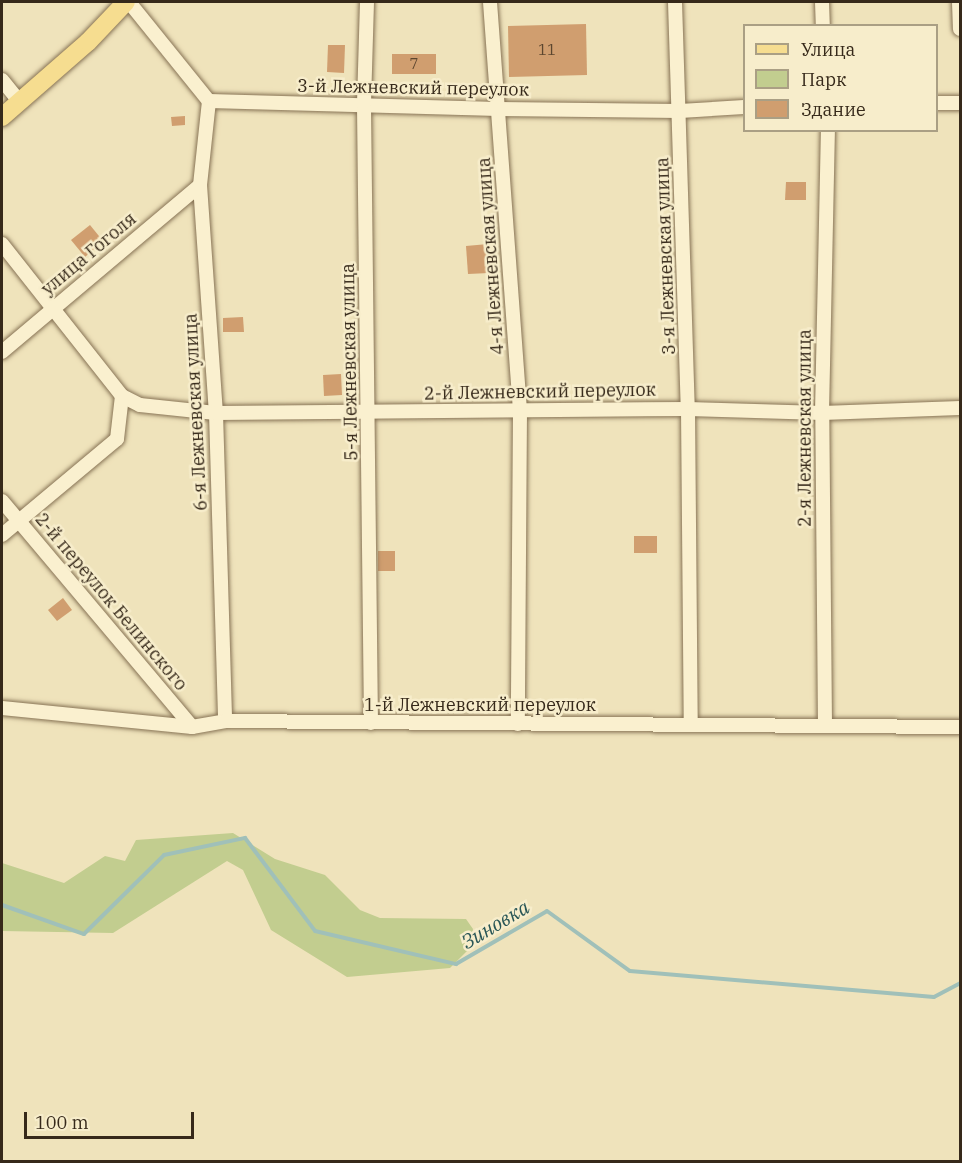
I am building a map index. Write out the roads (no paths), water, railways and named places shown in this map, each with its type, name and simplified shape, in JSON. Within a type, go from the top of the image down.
[{"type":"main road","points":[[2,117],[88,42],[127,2]]},
{"type":"street","points":[[127,2],[209,101]]},
{"type":"street","name":"5-я Лежневская улица","points":[[367,2],[364,106],[371,723]]},
{"type":"street","name":"4-я Лежневская улица","points":[[490,2],[520,410],[518,724]]},
{"type":"street","name":"3-я Лежневская улица","points":[[675,2],[688,409],[691,725]]},
{"type":"street","points":[[822,2],[823,24]]},
{"type":"street","points":[[959,2],[960,29]]},
{"type":"street","points":[[2,80],[19,101]]},
{"type":"street","name":"3-й Лежневский переулок","points":[[209,101],[498,109],[680,111],[743,107]]},
{"type":"street","name":"6-я Лежневская улица","points":[[209,101],[200,185],[216,413],[225,721]]},
{"type":"street","points":[[938,103],[960,104]]},
{"type":"street","name":"2-я Лежневская улица","points":[[825,726],[822,413],[828,132]]},
{"type":"street","name":"улица Гоголя","points":[[2,352],[200,185]]},
{"type":"street","points":[[2,244],[55,306],[122,396],[117,439],[2,535]]},
{"type":"street","name":"2-й Лежневский переулок","points":[[122,396],[141,405],[216,413],[688,409],[822,413],[960,408]]},
{"type":"street","name":"2-й переулок Белинского","points":[[2,501],[192,727]]},
{"type":"street","name":"1-й Лежневский переулок","points":[[2,708],[192,727],[225,721],[960,727]]},
{"type":"waterway","name":"Зиновка","points":[[2,905],[84,934],[164,855],[245,838],[315,931],[456,964],[547,911],[630,971],[934,997],[960,983]]}]
